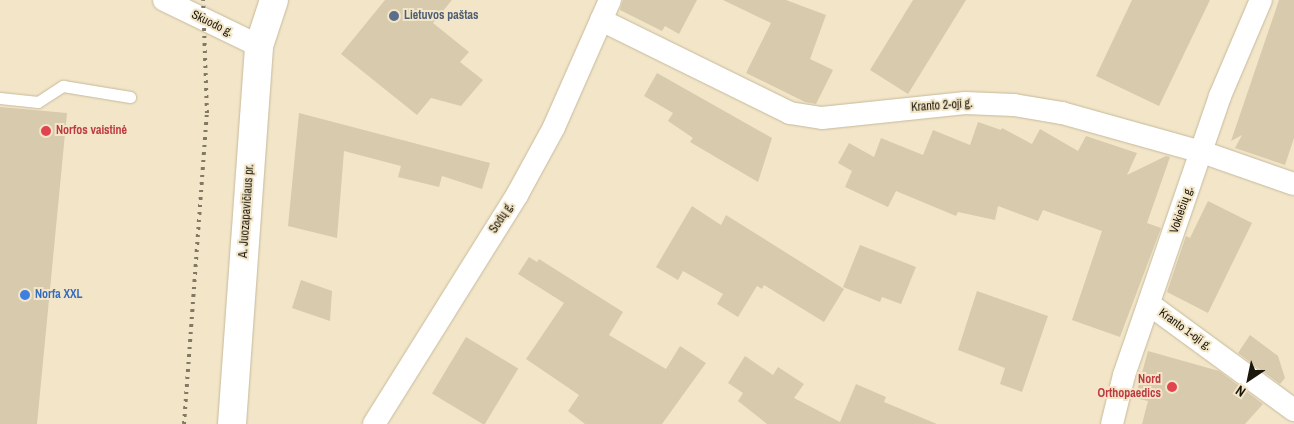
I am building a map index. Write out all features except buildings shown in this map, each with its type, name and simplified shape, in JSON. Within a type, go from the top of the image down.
[{"type":"main road","name":"A. Juozapavičiaus pr.","points":[[232,424],[259,46],[274,0]]},
{"type":"street","name":"Skuodo g.","points":[[164,0],[259,46]]},
{"type":"street","name":"Vokiečių g.","points":[[1112,424],[1124,375],[1220,96],[1261,0]]},
{"type":"street","name":"Kranto 2-oji g.","points":[[605,10],[790,113],[822,118],[965,103],[1014,106],[1062,112],[1202,152],[1294,184]]},
{"type":"street","name":"Sodų g.","points":[[374,424],[517,195],[554,127],[605,10]]},
{"type":"street","name":"Kranto 1-oji g.","points":[[1149,304],[1294,410]]},
{"type":"lane","points":[[0,98],[38,102],[63,86],[130,97]]},
{"type":"railway","points":[[184,424],[207,113],[203,0]]},
{"type":"place","name":"Lietuvos paštas","points":[[394,16]]},
{"type":"place","name":"Norfos vaistinė","points":[[46,131]]},
{"type":"place","name":"Norfa XXL","points":[[25,295]]},
{"type":"place","name":"Nord Orthopaedics","points":[[1172,387]]}]
